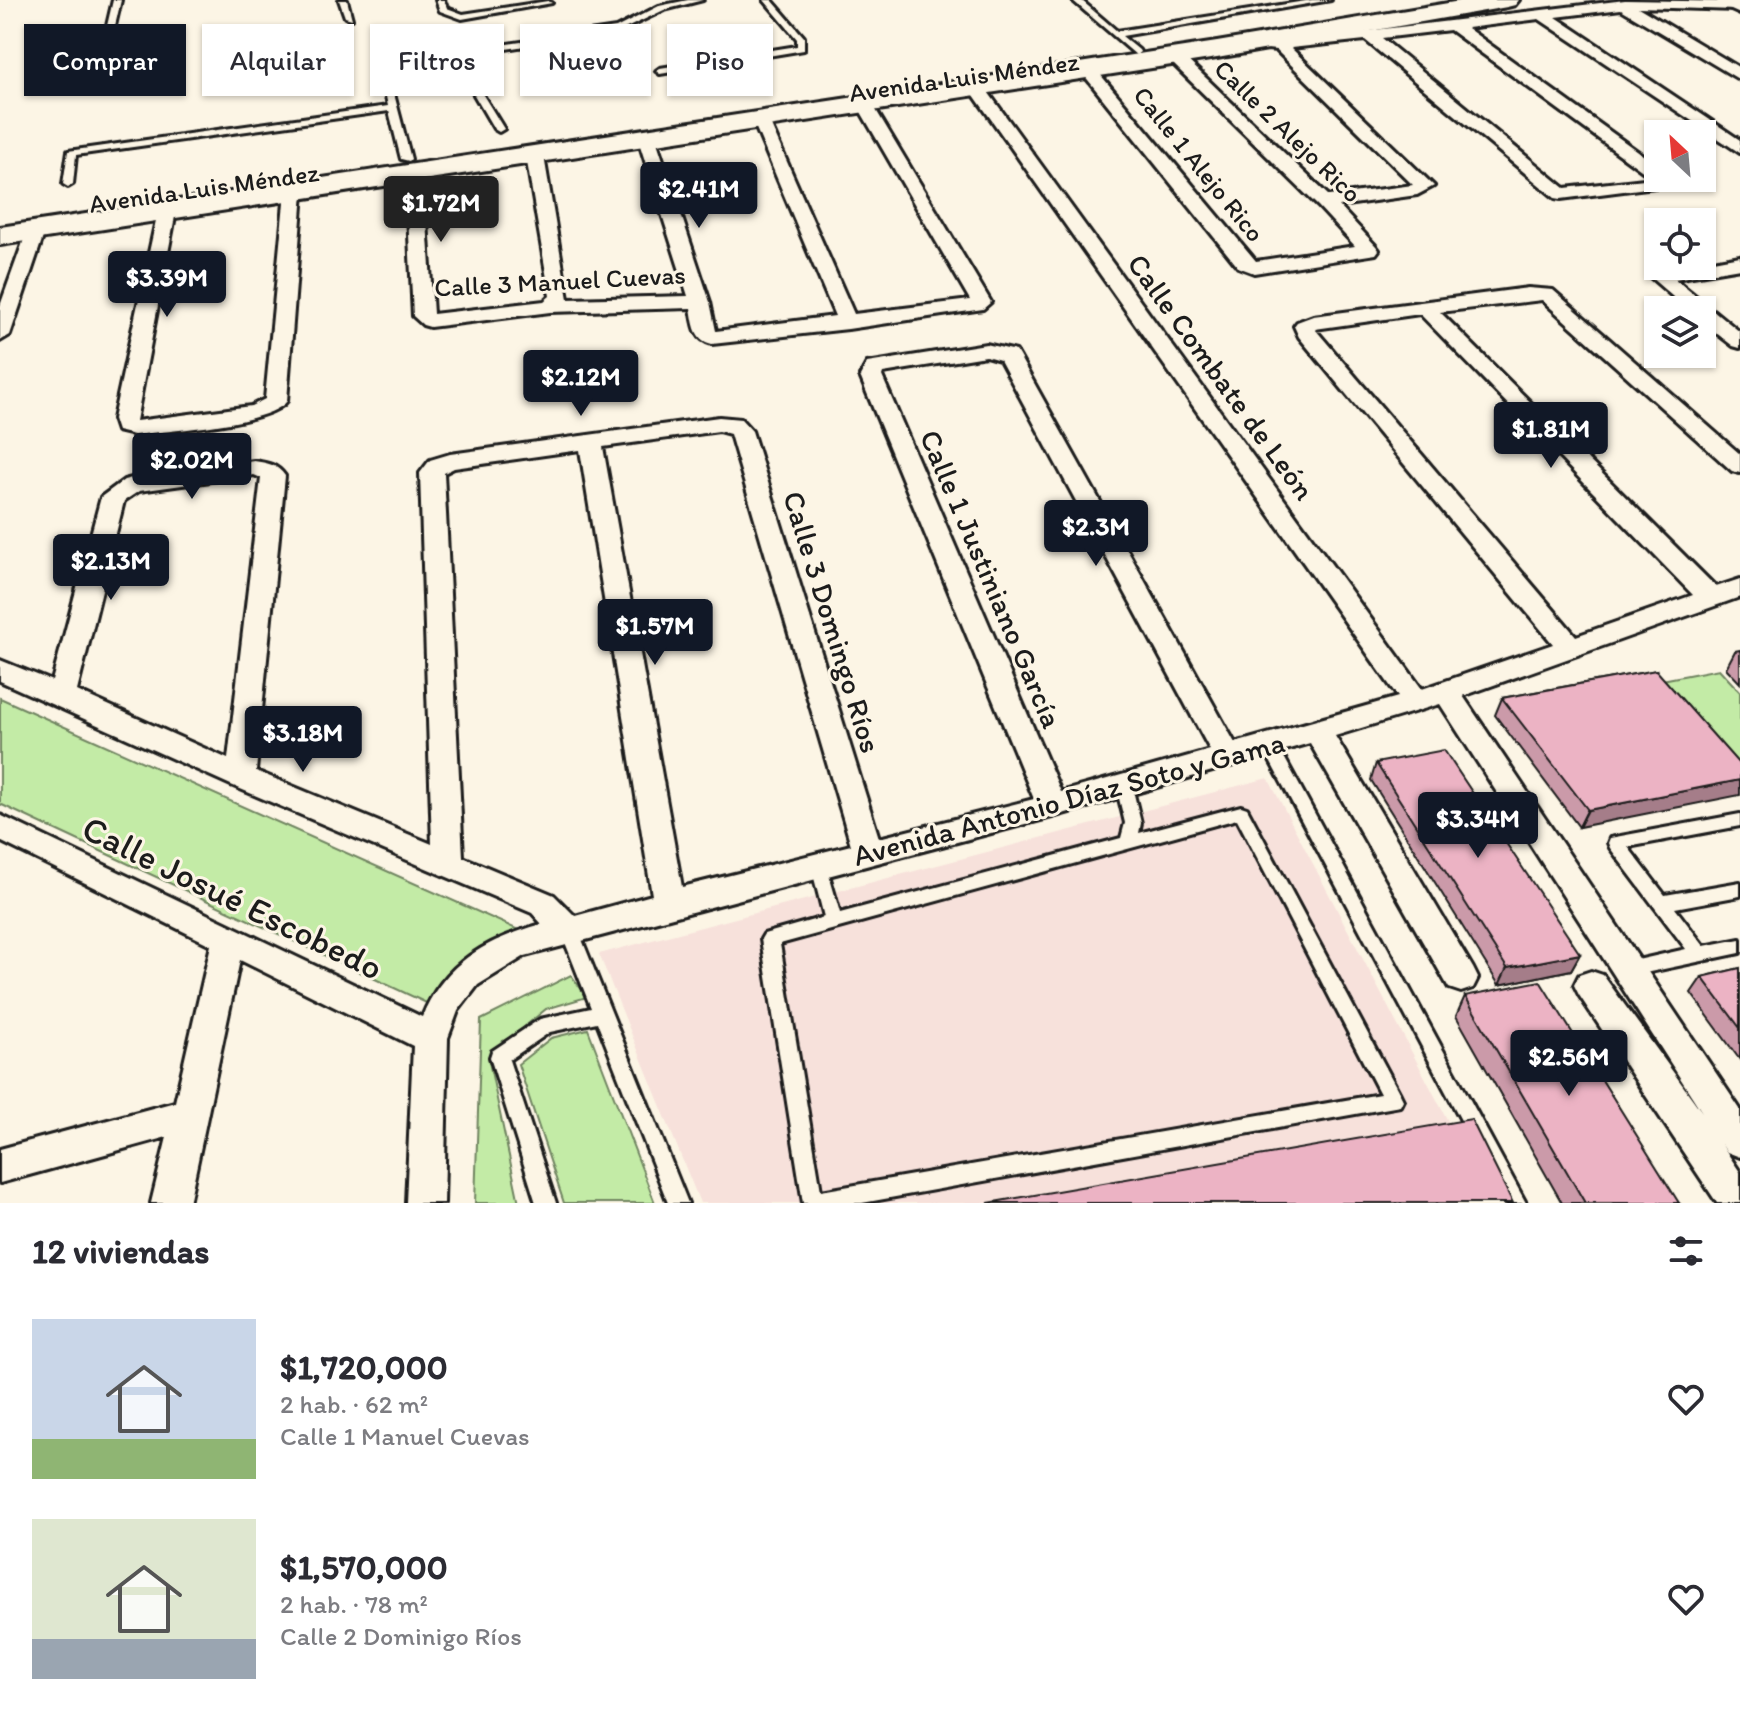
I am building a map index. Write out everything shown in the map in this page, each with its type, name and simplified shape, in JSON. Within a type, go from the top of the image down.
[{"type":"main road","name":"Avenida Luis Méndez","points":[[0,236],[294,192],[410,166],[535,156],[1363,29],[1505,0]]},
{"type":"main road","name":"Avenida Luis Méndez","points":[[0,218],[410,166],[1127,43],[1363,29]]},
{"type":"street","name":"Avenida Luis Méndez","points":[[1217,50],[1279,45],[1363,29],[1454,25],[1677,0],[1735,4]]},
{"type":"street","points":[[1624,5],[1740,75]]},
{"type":"street","points":[[1543,15],[1740,148]]},
{"type":"street","points":[[1454,25],[1644,165]]},
{"type":"street","points":[[1363,29],[1561,194],[1644,181]]},
{"type":"street","points":[[1279,45],[1425,186],[1417,190],[1325,202]]},
{"type":"street","name":"Calle 2 Alejo Rico","points":[[1175,57],[1365,244]]},
{"type":"street","name":"Calle 1 Alejo Rico","points":[[1088,70],[1245,263],[1254,267],[1364,252],[1369,250],[1365,244]]},
{"type":"street","name":"Calle Combate de León","points":[[977,88],[1416,702]]},
{"type":"street","points":[[647,139],[700,302],[706,333],[712,338],[976,305],[981,302],[865,105]]},
{"type":"street","points":[[761,121],[848,323]]},
{"type":"street","points":[[535,156],[560,297],[550,306]]},
{"type":"street","name":"Calle 3 Manuel Cuevas","points":[[410,166],[423,316],[430,321],[550,306],[700,302]]},
{"type":"street","points":[[167,211],[124,419],[125,426],[134,428],[254,412],[276,401],[294,192]]},
{"type":"street","points":[[0,335],[36,231]]},
{"type":"street","points":[[1683,296],[1659,276],[1740,262]]},
{"type":"street","points":[[1571,648],[1306,333],[1304,326],[1313,322],[1546,294],[1740,466]]},
{"type":"street","points":[[1425,308],[1711,598]]},
{"type":"street","points":[[1716,323],[1740,342]]},
{"type":"street","name":"Calle 1 Justiniano García","points":[[1052,806],[871,376],[875,368],[986,350],[1008,356],[1228,756]]},
{"type":"street","name":"Calle 3 Domingo Ríos","points":[[590,441],[719,424],[733,424],[741,431],[869,854]]},
{"type":"street","points":[[448,863],[432,473],[438,465],[450,461],[590,441],[669,903]]},
{"type":"street","points":[[62,695],[113,497],[132,485],[254,468],[266,470],[273,476],[241,777]]},
{"type":"street","name":"Avenida Antonio Díaz Soto y Gama","points":[[431,1038],[444,1004],[466,975],[488,959],[516,945],[1052,806],[1317,731],[1446,692],[1740,588]]},
{"type":"street","points":[[0,670],[241,777],[543,904],[570,932]]},
{"type":"street","points":[[1446,692],[1625,969],[1735,1132]]},
{"type":"street","points":[[1317,731],[1461,978]]},
{"type":"street","name":"Calle Josué Escobedo","points":[[0,827],[431,1038]]},
{"type":"street","points":[[170,1203],[187,1115],[228,941]]},
{"type":"street","points":[[1591,985],[1739,1203]]},
{"type":"street","points":[[425,1203],[431,1038]]},
{"type":"street","points":[[0,1166],[187,1115]]},
{"type":"street","points":[[1691,1131],[1735,1132]]},
{"type":"lane","points":[[111,24],[117,0]]},
{"type":"lane","points":[[343,0],[349,17]]},
{"type":"lane","points":[[440,0],[443,9],[462,17],[548,3]]},
{"type":"lane","points":[[504,47],[618,30],[662,8],[699,0]]},
{"type":"lane","points":[[660,71],[801,48],[801,39],[768,0]]},
{"type":"lane","points":[[1076,0],[1127,43],[1327,0]]},
{"type":"lane","points":[[390,96],[410,166]]},
{"type":"lane","points":[[479,96],[499,129]]},
{"type":"lane","points":[[68,184],[71,153],[393,108]]},
{"type":"lane","points":[[1269,744],[1516,1203]]},
{"type":"lane","points":[[1124,786],[1133,823],[1128,842]]},
{"type":"lane","points":[[1241,812],[1393,1100],[813,1202],[770,939],[1128,842],[1241,812]]},
{"type":"lane","points":[[1700,954],[1616,843],[1740,820]]},
{"type":"lane","points":[[819,866],[834,921]]},
{"type":"lane","points":[[1661,903],[1740,889]]},
{"type":"lane","points":[[570,932],[678,1203]]},
{"type":"lane","points":[[1625,969],[1740,946]]},
{"type":"lane","points":[[546,1203],[499,1057],[546,1025],[604,1013]]},
{"type":"shaded area","points":[[1268,778],[1491,1203],[700,1203],[599,954]]},
{"type":"green space","points":[[1719,669],[1740,692],[1740,775],[1657,681]]},
{"type":"green space","points":[[0,698],[523,932],[433,1006],[0,804]]},
{"type":"green space","points":[[571,975],[587,997],[546,1009],[488,1057],[519,1203],[475,1203],[481,1020]]},
{"type":"green space","points":[[588,1029],[655,1203],[564,1203],[518,1064],[551,1038]]},
{"type":"building","points":[[1656,670],[1740,765],[1740,780],[1588,810],[1502,698]]},
{"type":"building","points":[[1444,750],[1580,954],[1507,968],[1376,763]]},
{"type":"building","points":[[1740,968],[1740,1028],[1702,977]]},
{"type":"building","points":[[1540,981],[1679,1203],[1585,1203],[1465,996]]},
{"type":"building","points":[[1471,1119],[1513,1203],[988,1203]]}]
